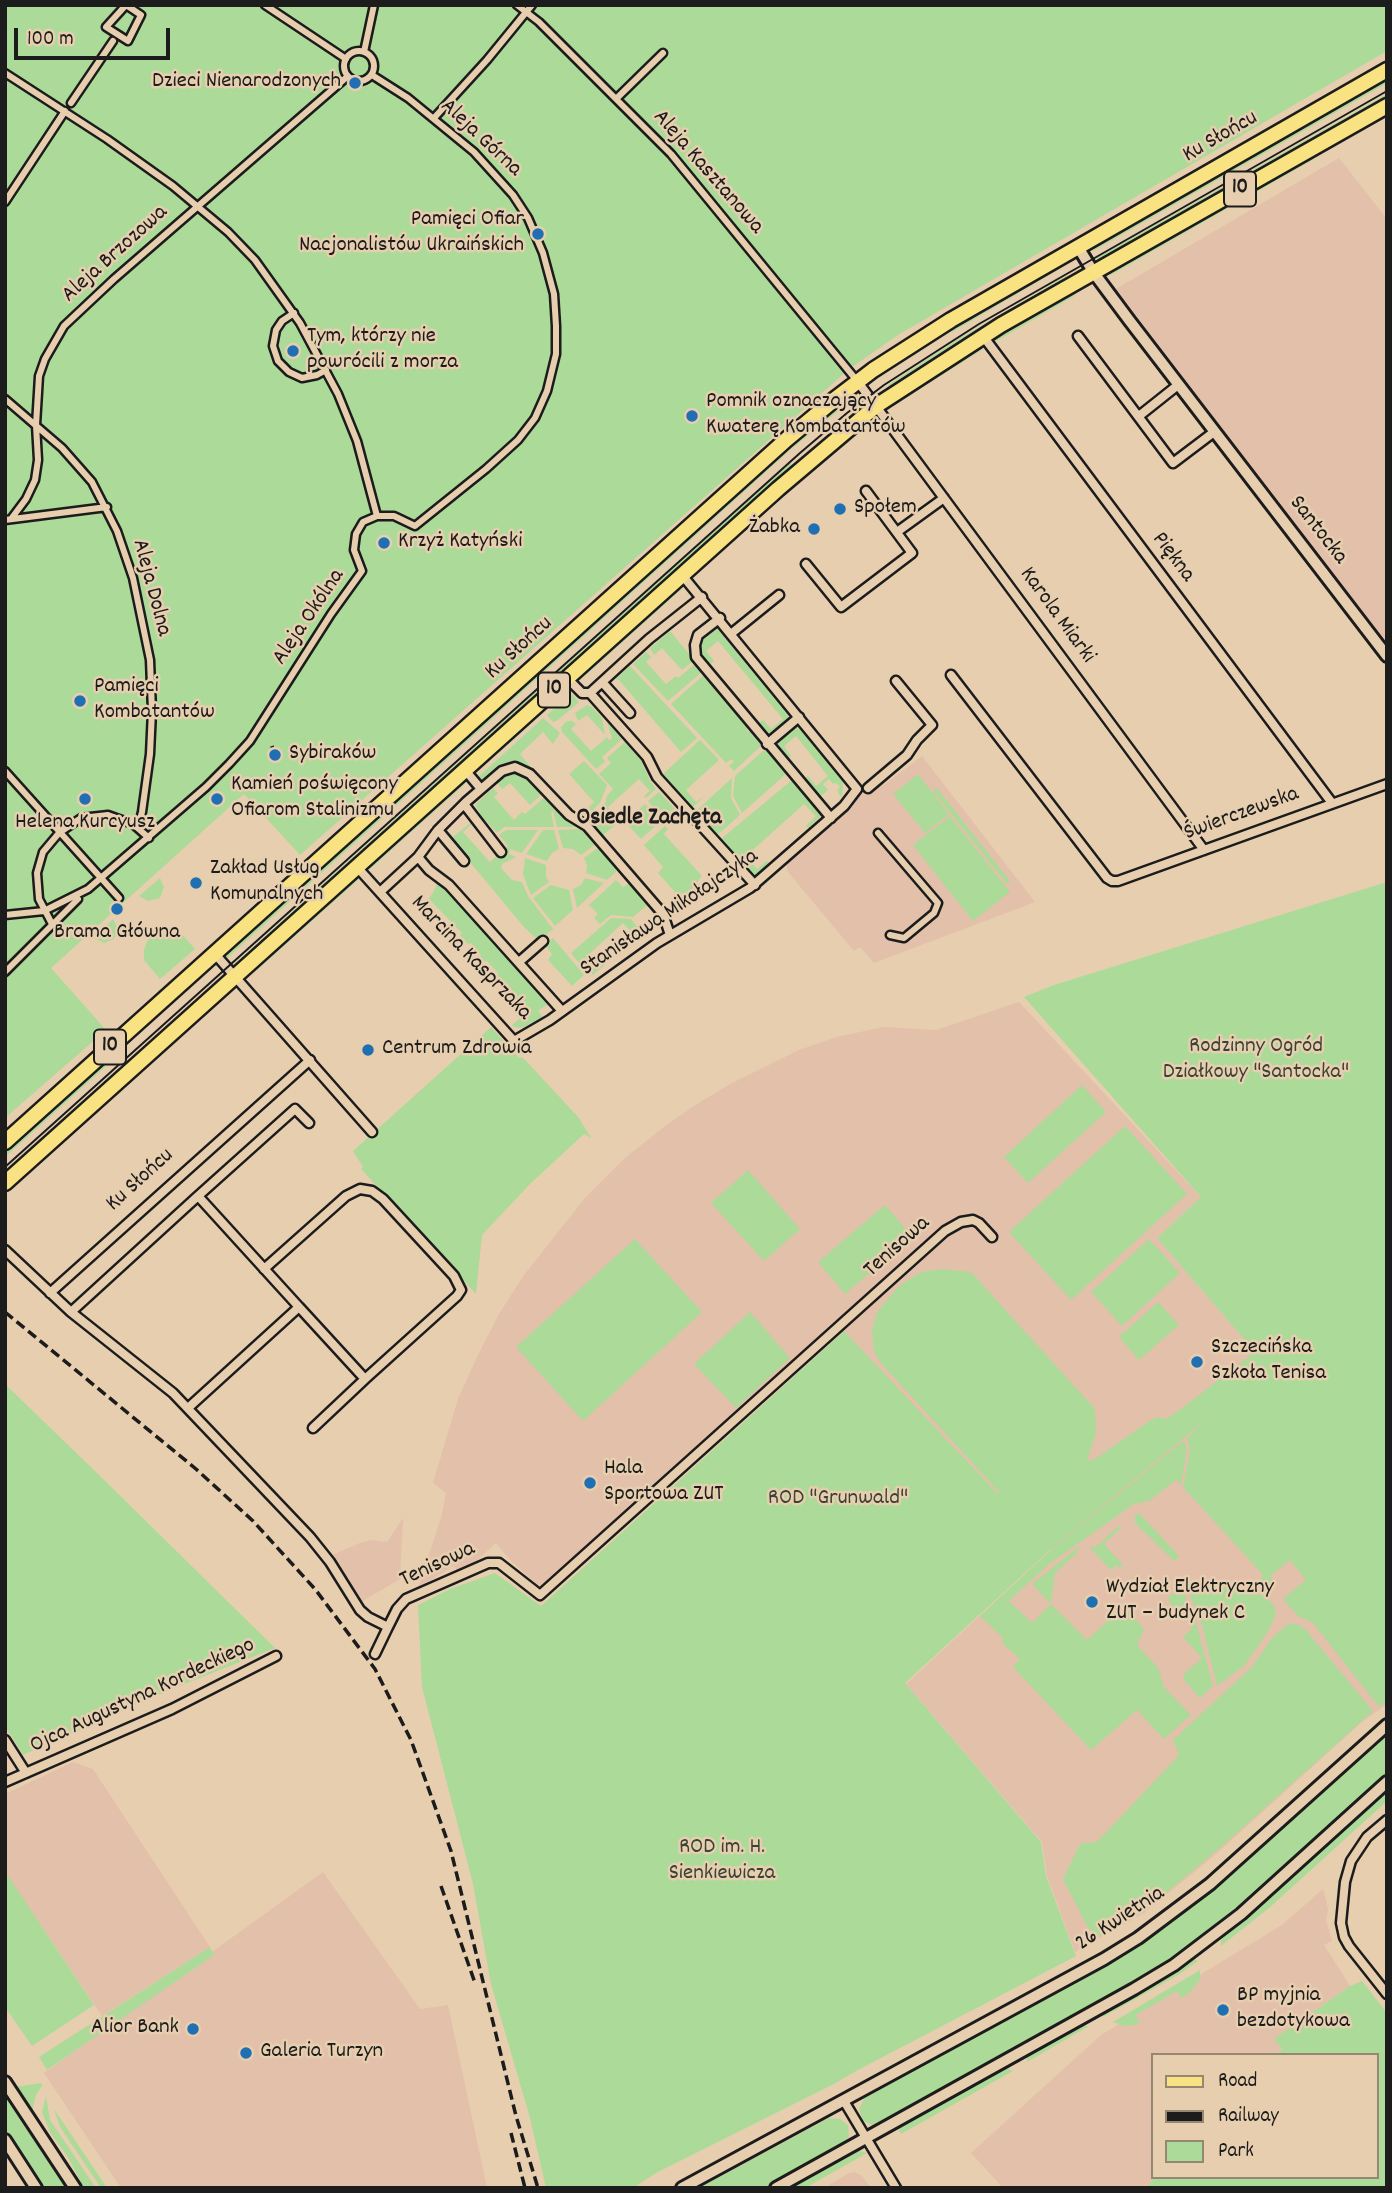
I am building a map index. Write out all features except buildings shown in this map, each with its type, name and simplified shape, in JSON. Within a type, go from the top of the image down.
[{"type":"main road","name":"Ku Słońcu","points":[[5,1142],[787,439],[853,376],[1387,70]]},
{"type":"main road","name":"10","points":[[5,1183],[813,458],[876,406],[982,336],[1387,106]]},
{"type":"street","points":[[126,5],[135,8],[141,15],[128,41],[106,27],[126,5]]},
{"type":"street","points":[[265,5],[346,59]]},
{"type":"street","points":[[363,52],[374,5]]},
{"type":"street","name":"Aleja Kasztanowa","points":[[517,5],[539,22],[671,154],[853,376]]},
{"type":"street","points":[[434,118],[532,5]]},
{"type":"street","points":[[71,103],[113,41]]},
{"type":"street","points":[[354,52],[363,52],[373,61],[372,75],[360,81],[348,76],[344,68],[346,59],[354,52]]},
{"type":"street","points":[[617,98],[663,53]]},
{"type":"street","points":[[5,73],[65,111],[198,206],[255,260],[294,313],[327,370],[358,441],[377,516]]},
{"type":"street","name":"Aleja Górna","points":[[372,75],[434,118],[485,163],[513,195],[528,218],[543,253],[554,294],[556,326],[555,354],[547,391],[535,418],[518,440],[415,526],[394,516],[377,516]]},
{"type":"street","name":"Aleja Brzozowa","points":[[8,519],[26,499],[35,480],[41,368],[64,326],[82,307],[348,76]]},
{"type":"street","points":[[5,202],[65,111]]},
{"type":"street","points":[[1078,247],[1094,273]]},
{"type":"street","name":"Santocka","points":[[1094,273],[1387,656]]},
{"type":"street","points":[[294,313],[282,321],[276,330],[273,346],[278,361],[289,372],[302,378],[327,370]]},
{"type":"street","name":"Piękna","points":[[982,336],[1332,803]]},
{"type":"street","points":[[1078,336],[1173,463],[1214,432]]},
{"type":"street","points":[[853,376],[876,406]]},
{"type":"street","points":[[1139,416],[1178,385]]},
{"type":"street","name":"Aleja Dolna","points":[[5,399],[36,425],[92,482],[107,507],[133,578],[150,660],[152,735],[145,797],[138,827]]},
{"type":"street","name":"Karola Miarki","points":[[876,406],[1204,850]]},
{"type":"street","points":[[806,564],[841,607],[912,553],[866,491]]},
{"type":"street","points":[[897,532],[944,498]]},
{"type":"street","points":[[8,519],[107,507]]},
{"type":"street","name":"Aleja Okólna","points":[[88,889],[206,787],[250,741],[331,614],[362,572],[354,550],[356,534],[363,522],[377,516]]},
{"type":"street","points":[[682,575],[799,717],[768,744]]},
{"type":"street","points":[[732,633],[779,595]]},
{"type":"street","points":[[567,678],[582,693],[590,693],[702,597]]},
{"type":"street","points":[[720,618],[698,635],[696,657],[831,818]]},
{"type":"street","name":"Świerczewska","points":[[951,675],[1110,881],[1118,881],[1387,784]]},
{"type":"street","points":[[868,788],[907,755],[932,725],[896,681]]},
{"type":"street","points":[[602,682],[630,713]]},
{"type":"street","points":[[590,693],[647,757],[657,777],[755,885]]},
{"type":"street","name":"Stanisława Mikołajczyka","points":[[562,1011],[670,935],[755,885],[850,799],[857,789],[799,717]]},
{"type":"street","points":[[380,892],[418,857],[438,830],[464,804],[510,767],[530,774],[569,815],[587,827],[660,910],[670,935]]},
{"type":"street","points":[[465,770],[481,789]]},
{"type":"street","points":[[5,771],[119,898]]},
{"type":"street","points":[[464,804],[500,852]]},
{"type":"street","points":[[52,924],[37,890],[37,873],[43,852],[59,833],[81,818],[99,814],[119,817],[138,827],[149,838]]},
{"type":"street","points":[[438,830],[464,861]]},
{"type":"street","points":[[878,834],[938,903],[934,913],[904,939],[890,935]]},
{"type":"street","name":"Marcina Kasprzaka","points":[[357,867],[514,1041],[562,1011],[449,885],[429,870],[418,857]]},
{"type":"street","points":[[5,915],[44,911],[88,889]]},
{"type":"street","points":[[5,972],[42,938],[52,924],[88,889]]},
{"type":"street","points":[[519,962],[541,943],[530,935]]},
{"type":"street","points":[[215,954],[372,1132]]},
{"type":"street","name":"Ku Słońcu","points":[[50,1293],[310,1060]]},
{"type":"street","points":[[71,1312],[295,1109],[309,1123]]},
{"type":"street","points":[[264,1269],[346,1196],[360,1189],[372,1191],[383,1199],[454,1276],[460,1286],[457,1296],[313,1428]]},
{"type":"street","points":[[198,1196],[365,1379]]},
{"type":"street","name":"Tenisowa","points":[[388,1627],[397,1609],[406,1599],[488,1563],[499,1563],[540,1595],[945,1231],[961,1222],[973,1220],[992,1237]]},
{"type":"street","points":[[5,1250],[71,1312],[147,1370],[188,1408],[310,1537],[330,1562],[360,1610],[388,1627],[375,1654]]},
{"type":"street","points":[[188,1408],[299,1307]]},
{"type":"street","name":"Ojca Augustyna Kordeckiego","points":[[5,1782],[178,1706],[276,1656]]},
{"type":"street","name":"26 Kwietnia","points":[[682,2188],[1104,1959],[1154,1927],[1209,1884],[1387,1725]]},
{"type":"street","name":"Ojca Augustyna Kordeckiego","points":[[5,1740],[26,1773]]},
{"type":"street","points":[[776,2188],[1174,1965],[1241,1913],[1387,1782]]},
{"type":"street","points":[[1387,1820],[1367,1838],[1351,1861],[1345,1882],[1341,1923],[1349,1946],[1387,1994]]},
{"type":"street","points":[[5,2082],[75,2188]]},
{"type":"street","points":[[844,2101],[896,2188]]},
{"type":"street","points":[[5,2140],[36,2188]]},
{"type":"shaded area","points":[[1339,158],[1387,219],[1387,645],[1116,289]]},
{"type":"shaded area","points":[[922,756],[1035,902],[874,963],[860,947],[854,951],[788,872],[786,863],[864,792],[871,787],[885,784]]},
{"type":"shaded area","points":[[1019,1002],[1201,1197],[1157,1238],[1255,1352],[1251,1383],[1189,1436],[1320,1590],[1387,1683],[1387,1704],[1362,1722],[1215,1855],[1144,1913],[1075,1952],[1047,1876],[1042,1842],[906,1684],[1052,1549],[1050,1550],[834,1322],[544,1585],[538,1585],[511,1561],[496,1543],[475,1562],[457,1570],[453,1566],[418,1588],[441,1518],[446,1493],[433,1483],[458,1399],[476,1359],[499,1314],[524,1275],[585,1198],[625,1158],[700,1102],[799,1050],[837,1037],[883,1027],[936,1030]]},
{"type":"shaded area","points":[[403,1518],[400,1579],[361,1602],[330,1556],[371,1540],[387,1542]]},
{"type":"shaded area","points":[[73,1762],[93,1769],[210,1947],[102,2016],[5,1872],[5,1794]]},
{"type":"shaded area","points":[[323,1872],[420,2009],[448,2005],[487,2188],[121,2188],[44,2073]]},
{"type":"shaded area","points":[[1323,1889],[1328,1909],[1326,1920],[1332,1941],[1324,1945],[1350,1986],[1275,2039],[1282,2050],[1278,2053],[1150,2053],[1150,2179],[1153,2179],[1146,2188],[1003,2188],[971,2153],[1101,2035],[1282,1925]]},
{"type":"shaded area","points":[[855,2172],[862,2176],[871,2188],[824,2188],[849,2173]]},
{"type":"green space","points":[[5,5],[1387,5],[1387,51],[898,335],[848,370],[300,855],[244,794],[51,968],[106,1030],[5,1118]]},
{"type":"green space","points":[[1387,76],[1387,83],[1093,251],[1095,243]]},
{"type":"green space","points":[[1387,94],[1387,100],[1102,260],[1097,258]]},
{"type":"green space","points":[[1308,157],[1314,159],[1109,276],[1115,267]]},
{"type":"green space","points":[[1059,263],[1061,268],[952,332],[949,327]]},
{"type":"green space","points":[[1066,276],[1069,281],[891,390],[888,385],[957,340]]},
{"type":"green space","points":[[1074,289],[1074,296],[993,343],[997,335]]},
{"type":"green space","points":[[972,348],[983,349],[899,402],[897,398]]},
{"type":"green space","points":[[835,407],[838,411],[790,450],[226,959],[224,953],[790,443]]},
{"type":"green space","points":[[790,463],[794,468],[235,967],[232,966]]},
{"type":"green space","points":[[680,584],[686,585],[576,684],[576,677]]},
{"type":"green space","points":[[717,628],[788,715],[788,723],[768,738],[755,726],[763,720],[771,729],[783,719],[718,641],[706,651],[714,661],[707,666],[700,657],[700,642]]},
{"type":"green space","points":[[670,631],[694,660],[682,670],[662,648],[654,655],[650,648]]},
{"type":"green space","points":[[646,652],[651,657],[646,662],[666,684],[696,663],[703,671],[668,701],[633,664]]},
{"type":"green space","points":[[630,666],[697,738],[681,752],[619,680],[615,679]]},
{"type":"green space","points":[[705,674],[749,727],[746,730],[752,730],[761,742],[760,747],[734,771],[729,766],[734,762],[731,759],[726,763],[671,704]]},
{"type":"green space","points":[[566,688],[571,688],[473,776],[473,771]]},
{"type":"green space","points":[[571,693],[579,702],[553,722],[547,715]]},
{"type":"green space","points":[[587,705],[602,718],[605,735],[587,715],[578,721],[575,713]]},
{"type":"green space","points":[[543,718],[560,733],[553,744],[543,732],[520,754],[530,766],[527,769],[519,764],[508,764],[481,783],[476,779]]},
{"type":"green space","points":[[567,721],[576,724],[571,729],[591,751],[607,737],[609,740],[612,738],[607,722],[622,739],[602,757],[605,762],[596,769],[562,732],[561,727]]},
{"type":"green space","points":[[791,729],[800,729],[843,782],[842,798],[837,791],[840,786],[829,779],[823,784],[828,790],[817,799],[802,781],[808,776],[816,786],[828,776],[796,736],[784,746],[791,756],[785,761],[774,745]]},
{"type":"green space","points":[[700,740],[719,760],[686,790],[696,802],[704,797],[692,808],[663,774]]},
{"type":"green space","points":[[625,742],[641,760],[656,789],[646,798],[644,796],[650,791],[639,779],[608,807],[618,819],[625,813],[627,815],[617,823],[604,808],[607,796],[613,789],[599,774],[611,763],[607,758]]},
{"type":"green space","points":[[767,750],[786,774],[742,813],[733,796],[735,776]]},
{"type":"green space","points":[[584,761],[607,785],[600,803],[591,812],[588,808],[594,802],[569,774]]},
{"type":"green space","points":[[513,771],[535,783],[543,793],[530,805],[510,783],[502,789],[495,781],[506,772]]},
{"type":"green space","points":[[918,774],[949,814],[925,833],[893,794]]},
{"type":"green space","points":[[732,778],[731,798],[740,815],[717,835],[696,811]]},
{"type":"green space","points":[[792,780],[823,814],[808,828],[806,826],[816,816],[804,804],[746,856],[757,869],[767,861],[769,863],[754,876],[721,839]]},
{"type":"green space","points":[[462,781],[467,782],[369,870],[369,862]]},
{"type":"green space","points":[[493,788],[498,793],[494,797],[514,820],[546,796],[577,827],[557,827],[553,811],[554,827],[504,827],[497,833],[486,821],[482,825],[475,805]]},
{"type":"green space","points":[[937,788],[1010,881],[1007,884],[933,791]]},
{"type":"green space","points":[[659,792],[675,809],[664,819],[648,801]]},
{"type":"green space","points":[[645,804],[661,821],[641,839],[625,822]]},
{"type":"green space","points":[[602,810],[614,826],[600,838],[591,822]]},
{"type":"green space","points":[[950,816],[1010,892],[973,921],[913,845]]},
{"type":"green space","points":[[475,819],[479,827],[477,829],[472,824],[463,832],[490,862],[508,846],[499,835],[506,830],[538,830],[522,853],[510,849],[509,854],[516,857],[502,864],[501,868],[512,880],[522,882],[528,896],[553,929],[539,941],[444,835],[446,829],[453,837]]},
{"type":"green space","points":[[665,826],[668,829],[664,834],[702,876],[683,901],[669,914],[660,906],[664,902],[671,910],[682,900],[658,873],[663,867],[644,845]]},
{"type":"green space","points":[[580,829],[596,844],[581,855],[573,849],[563,848],[558,830]]},
{"type":"green space","points":[[543,830],[554,830],[559,849],[552,853],[547,861],[526,854]]},
{"type":"green space","points":[[599,847],[616,865],[616,872],[607,880],[586,873],[584,858]]},
{"type":"green space","points":[[525,858],[546,865],[549,882],[531,895],[523,874]]},
{"type":"green space","points":[[160,878],[164,887],[160,898],[148,901],[139,896]]},
{"type":"green space","points":[[585,878],[604,883],[577,908],[573,889],[581,885]]},
{"type":"green space","points":[[353,879],[359,879],[257,970],[257,964]]},
{"type":"green space","points":[[437,880],[441,881],[551,1002],[538,1011],[543,1017],[522,1028],[512,1025],[525,1014],[523,1012],[528,1007],[429,899]]},
{"type":"green space","points":[[616,880],[623,887],[632,882],[650,903],[633,917],[611,915],[600,924],[594,918],[598,914],[589,905]]},
{"type":"green space","points":[[1387,882],[1387,1700],[1379,1707],[1313,1623],[1298,1616],[1283,1599],[1306,1580],[1290,1560],[1270,1576],[1274,1581],[1267,1586],[1263,1585],[1259,1581],[1263,1575],[1183,1487],[1190,1449],[1187,1438],[1204,1421],[1050,1550],[905,1683],[1041,1842],[1046,1876],[1076,1956],[834,2084],[656,2173],[633,2188],[546,2188],[530,2118],[491,1984],[473,1884],[422,1687],[418,1605],[450,1589],[495,1573],[541,1606],[844,1331],[998,1494],[879,1361],[874,1351],[872,1331],[877,1312],[899,1286],[921,1272],[942,1269],[971,1272],[1095,1409],[1096,1432],[1087,1461],[1095,1459],[1151,1420],[1159,1417],[1166,1419],[1181,1409],[1255,1352],[1157,1238],[1201,1197],[1024,997],[1054,985]]},
{"type":"green space","points":[[551,885],[569,890],[573,910],[555,926],[533,898]]},
{"type":"green space","points":[[611,918],[631,919],[641,932],[626,945],[634,935],[623,923],[586,957],[597,969],[608,962],[593,975],[589,971],[587,973],[571,953]]},
{"type":"green space","points":[[113,919],[118,929],[114,939],[104,943],[94,938]]},
{"type":"green space","points":[[162,929],[180,932],[195,949],[160,979],[144,960],[144,950],[148,939]]},
{"type":"green space","points":[[553,938],[584,975],[572,986],[548,960],[552,954],[545,945]]},
{"type":"green space","points":[[491,1027],[579,1118],[591,1138],[584,1134],[530,1184],[482,1235],[476,1294],[361,1169],[363,1167],[353,1151]]},
{"type":"green space","points":[[110,1055],[114,1059],[5,1157],[5,1149]]},
{"type":"green space","points":[[120,1067],[123,1070],[5,1177],[5,1171]]},
{"type":"green space","points":[[1082,1085],[1106,1112],[1028,1183],[1004,1157]]},
{"type":"green space","points":[[1125,1126],[1187,1194],[1071,1300],[1009,1232]]},
{"type":"green space","points":[[748,1170],[800,1229],[764,1261],[711,1203]]},
{"type":"green space","points":[[885,1205],[912,1236],[845,1294],[818,1262]]},
{"type":"green space","points":[[635,1239],[702,1312],[583,1421],[516,1347]]},
{"type":"green space","points":[[1149,1239],[1180,1273],[1122,1326],[1091,1292]]},
{"type":"green space","points":[[1158,1302],[1179,1325],[1139,1360],[1119,1337]]},
{"type":"green space","points":[[750,1312],[790,1358],[736,1408],[694,1364]]},
{"type":"green space","points":[[5,1384],[275,1648],[172,1689],[23,1755],[5,1726]]},
{"type":"green space","points":[[1184,1440],[1187,1449],[1181,1485],[1176,1480],[1149,1501],[1134,1504],[1049,1564],[1009,1601],[1032,1623],[1051,1604],[1087,1640],[1124,1606],[1144,1629],[1137,1645],[1158,1668],[1164,1687],[1191,1715],[1164,1739],[1137,1710],[1091,1750],[1013,1667],[1020,1659],[1001,1642],[1004,1639],[980,1616],[1051,1550]]},
{"type":"green space","points":[[1139,1513],[1179,1556],[1174,1561],[1135,1523],[1135,1516]]},
{"type":"green space","points":[[1119,1526],[1121,1528],[1104,1544],[1123,1565],[1120,1568],[1117,1565],[1111,1570],[1090,1548],[1095,1548]]},
{"type":"green space","points":[[1080,1546],[1076,1554],[1055,1573],[1051,1604],[1032,1584]]},
{"type":"green space","points":[[1213,1580],[1218,1585],[1262,1595],[1273,1604],[1276,1614],[1267,1633],[1245,1665],[1217,1686],[1201,1621],[1187,1589],[1189,1586]]},
{"type":"green space","points":[[1181,1587],[1195,1619],[1213,1686],[1200,1698],[1184,1680],[1184,1674],[1202,1658],[1183,1637],[1193,1627],[1167,1599]]},
{"type":"green space","points":[[1288,1624],[1296,1624],[1305,1629],[1373,1711],[1221,1847],[1143,1912],[1100,1936],[1088,1928],[1063,1879],[1080,1844],[1098,1841],[1179,1755],[1173,1740],[1251,1668],[1273,1637]]},
{"type":"green space","points":[[1387,1732],[1387,1775],[1199,1941],[1065,2022],[881,2124],[872,2125],[863,2121],[859,2109],[865,2097],[1114,1960],[1209,1893]]},
{"type":"green space","points":[[1387,1790],[1387,1801],[1269,1908],[1221,1946],[1224,1935]]},
{"type":"green space","points":[[5,1871],[94,2005],[32,2046],[5,2007]]},
{"type":"green space","points":[[210,1947],[214,1955],[47,2070],[39,2057]]},
{"type":"green space","points":[[1195,1959],[1198,1961],[1178,1975],[1103,2017],[1103,2013]]},
{"type":"green space","points":[[1200,1970],[1200,1980],[1188,1994],[1181,1998],[1177,1991],[1136,2015],[1139,2023],[1135,2025],[1125,2026],[1113,2022]]},
{"type":"green space","points":[[1362,1981],[1387,2013],[1387,2188],[1146,2188],[1153,2179],[1378,2179],[1378,2053],[1277,2053],[1282,2049],[1274,2039],[1350,1986]]},
{"type":"green space","points":[[1083,2026],[1089,2026],[1027,2062],[1031,2053]]},
{"type":"green space","points":[[1007,2068],[1013,2071],[901,2134],[897,2127]]},
{"type":"green space","points":[[41,2083],[42,2086],[36,2095],[32,2111],[15,2087]]},
{"type":"green space","points":[[5,2093],[67,2188],[44,2188],[5,2129]]},
{"type":"green space","points":[[46,2096],[50,2120],[96,2188],[84,2188],[69,2159],[50,2132],[42,2112]]},
{"type":"green space","points":[[54,2109],[107,2188],[101,2188],[60,2127]]},
{"type":"green space","points":[[829,2118],[840,2119],[848,2125],[847,2141],[764,2188],[699,2188]]},
{"type":"green space","points":[[859,2151],[867,2153],[805,2188],[786,2188]]},
{"type":"tram line","points":[[5,1167],[847,413],[884,385],[979,324],[1387,91]]},
{"type":"railway","points":[[272,746],[275,758]]},
{"type":"railway","points":[[5,1312],[196,1469],[253,1521],[315,1589],[375,1669],[411,1740],[451,1851],[516,2116],[538,2188]]},
{"type":"railway","points":[[441,1886],[475,1983]]},
{"type":"railway","points":[[511,2133],[525,2188]]},
{"type":"place","name":"Dzieci Nienarodzonych","points":[[355,83]]},
{"type":"place","name":"Pamięci Ofiar Nacjonalistów Ukraińskich","points":[[538,234]]},
{"type":"place","name":"Tym, którzy nie powrócili z morza","points":[[293,351]]},
{"type":"place","name":"Pomnik oznaczający Kwaterę Kombatantów","points":[[692,416]]},
{"type":"place","name":"Społem","points":[[840,509]]},
{"type":"place","name":"Żabka","points":[[814,529]]},
{"type":"place","name":"Krzyż Katyński","points":[[384,543]]},
{"type":"place","name":"Pamięci Kombatantów","points":[[80,701]]},
{"type":"place","name":"Sybiraków","points":[[275,755]]},
{"type":"place","name":"Helena Kurcyusz","points":[[85,799]]},
{"type":"place","name":"Kamień poświęcony Ofiarom Stalinizmu","points":[[217,799]]},
{"type":"place","name":"Zakład Usług Komunalnych","points":[[196,883]]},
{"type":"place","name":"Brama Główna","points":[[117,909]]},
{"type":"place","name":"Centrum Zdrowia","points":[[368,1050]]},
{"type":"place","name":"Szczecińska Szkoła Tenisa","points":[[1197,1362]]},
{"type":"place","name":"Hala Sportowa ZUT","points":[[590,1483]]},
{"type":"place","name":"Wydział Elektryczny ZUT – budynek C","points":[[1092,1602]]},
{"type":"place","name":"BP myjnia bezdotykowa","points":[[1223,2010]]},
{"type":"place","name":"Alior Bank","points":[[193,2029]]},
{"type":"place","name":"Galeria Turzyn","points":[[246,2053]]},
{"type":"district","name":"Osiedle Zachęta","points":[[649,820]]},
{"type":"park label","name":"Rodzinny Ogród Działkowy \"Santocka\"","points":[[1256,1061]]},
{"type":"park label","name":"ROD \"Grunwald\"","points":[[838,1500]]},
{"type":"park label","name":"ROD im. H. Sienkiewicza","points":[[722,1862]]}]
